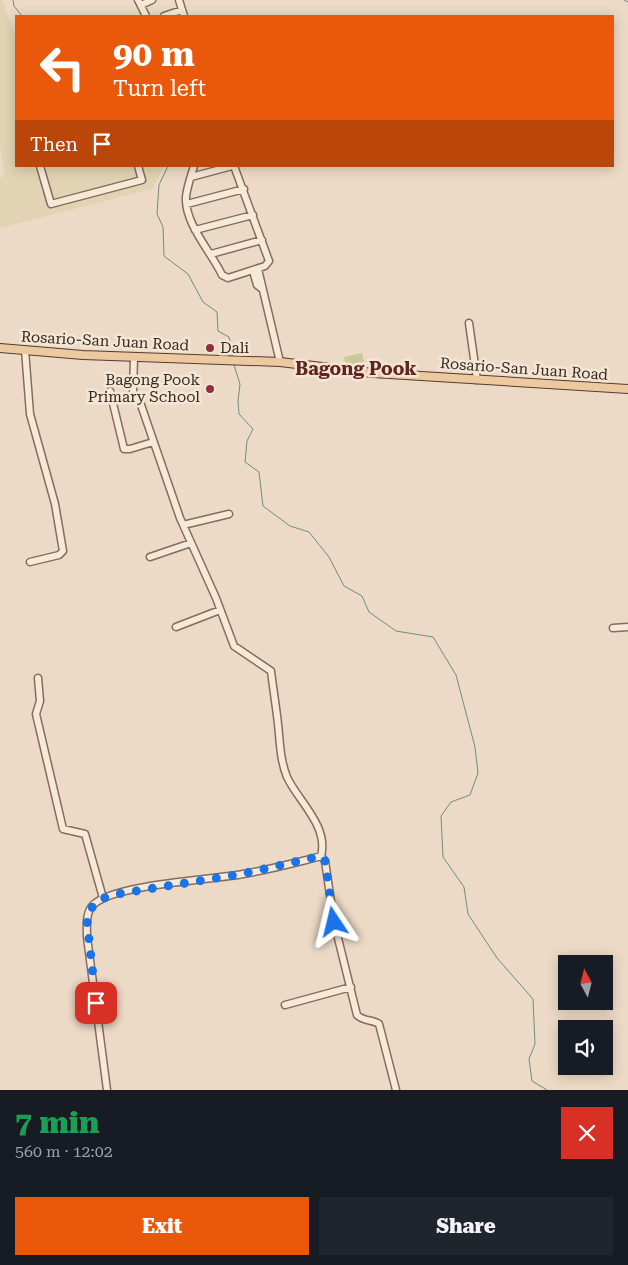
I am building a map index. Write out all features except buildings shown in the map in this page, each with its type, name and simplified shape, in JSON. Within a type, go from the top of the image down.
[{"type":"main road","name":"Rosario-San Juan Road","points":[[0,348],[134,357],[280,362],[373,373],[628,389]]},
{"type":"street","points":[[146,15],[139,2],[152,0]]},
{"type":"street","points":[[170,15],[183,13],[179,0]]},
{"type":"street","points":[[40,167],[51,204],[142,180],[138,167]]},
{"type":"street","points":[[194,167],[186,196],[187,204],[195,230],[225,277],[255,270],[267,265],[269,261],[244,188],[234,167]]},
{"type":"street","points":[[191,177],[229,167]]},
{"type":"street","points":[[187,204],[244,188]]},
{"type":"street","points":[[195,230],[253,215]]},
{"type":"street","points":[[211,254],[262,240]]},
{"type":"street","points":[[255,270],[262,282],[262,289],[280,362]]},
{"type":"street","points":[[469,323],[478,380]]},
{"type":"street","points":[[25,350],[30,414],[55,504],[63,551],[59,556],[30,562]]},
{"type":"street","points":[[134,357],[133,393],[141,405],[183,525],[234,646],[270,671],[281,759],[287,778],[308,808],[319,832],[323,849],[321,856]]},
{"type":"street","points":[[110,391],[124,449],[153,442]]},
{"type":"street","points":[[183,525],[229,514]]},
{"type":"street","points":[[150,557],[191,543]]},
{"type":"street","points":[[176,627],[220,610]]},
{"type":"street","points":[[613,628],[628,627]]},
{"type":"street","points":[[38,678],[40,702],[36,714],[63,829],[85,834],[104,898]]},
{"type":"street","points":[[107,1090],[87,921],[93,905],[104,898],[151,887],[242,874],[321,856]]},
{"type":"street","points":[[321,856],[325,861],[334,922],[357,1014],[361,1019],[374,1021],[379,1024],[396,1090]]},
{"type":"street","points":[[286,1005],[351,987]]},
{"type":"shaded area","points":[[0,0],[2,0],[15,34],[15,167],[163,167],[152,189],[0,228],[0,178],[4,176],[0,144]]},
{"type":"green space","points":[[362,353],[364,362],[346,366],[344,357]]},
{"type":"waterway","points":[[13,0],[14,6],[21,15]]},
{"type":"waterway","points":[[624,0],[628,2]]},
{"type":"waterway","points":[[168,167],[159,185],[157,214],[163,227],[164,256],[188,274],[203,302],[217,312],[218,331],[229,337],[233,356]]},
{"type":"waterway","points":[[234,365],[240,384],[239,414],[253,429],[247,441],[245,462],[259,472],[263,506],[290,526],[309,532],[329,557],[344,586],[362,596],[369,612],[396,631],[433,637],[456,675],[475,747],[478,773],[470,795],[451,802],[441,816],[443,857],[464,887],[468,914],[497,958],[533,999],[535,1044],[529,1059],[532,1081],[547,1090]]},
{"type":"place","name":"Dali","points":[[210,348]]},
{"type":"place","name":"Bagong Pook Primary School","points":[[210,389]]},
{"type":"district","name":"Bagong Pook","points":[[356,369]]},
{"type":"route","points":[[96,1003],[87,921],[93,905],[104,898],[151,887],[242,874],[321,856],[325,861],[334,922]]}]
